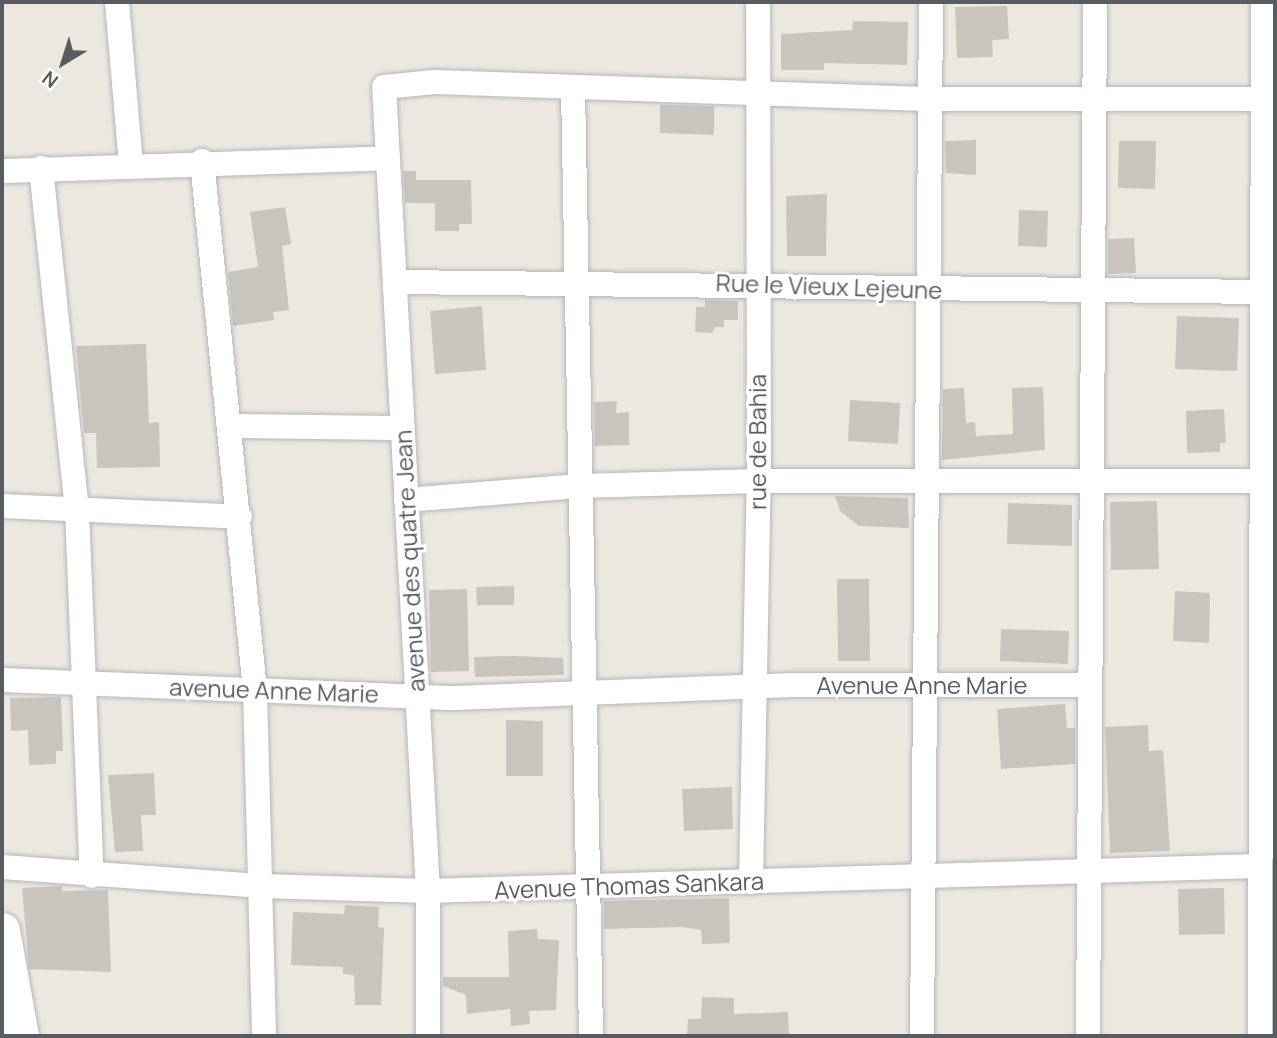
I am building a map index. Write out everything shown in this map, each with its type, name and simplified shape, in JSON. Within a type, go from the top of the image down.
[{"type":"main road","points":[[2,930],[21,1036]]},
{"type":"street","points":[[117,2],[131,164]]},
{"type":"street","name":"rue de Bahia","points":[[751,882],[759,481],[755,93],[758,2]]},
{"type":"street","points":[[922,1036],[931,2]]},
{"type":"street","points":[[1088,1036],[1091,484],[1089,292],[1095,2]]},
{"type":"street","points":[[1260,1036],[1257,866],[1258,481],[1263,292],[1263,2]]},
{"type":"street","name":"avenue des quatre Jean","points":[[428,1036],[428,891],[395,282],[384,158],[384,88],[435,82],[573,88]]},
{"type":"street","points":[[591,1036],[587,695],[579,486],[573,88],[932,99],[1261,99]]},
{"type":"street","points":[[2,170],[202,161],[384,158]]},
{"type":"street","points":[[202,161],[231,426],[255,690],[264,1036]]},
{"type":"street","points":[[41,168],[76,510],[86,682],[92,876]]},
{"type":"street","name":"Rue le Vieux Lejeune","points":[[395,282],[756,283],[1089,292],[1263,292]]},
{"type":"street","points":[[231,426],[401,428]]},
{"type":"street","points":[[406,499],[579,486],[759,481],[1091,484],[1258,481]]},
{"type":"street","points":[[2,506],[240,517]]},
{"type":"street","name":"avenue Anne Marie","points":[[2,680],[416,694],[587,695],[755,689]]},
{"type":"street","name":"Avenue Anne Marie","points":[[755,689],[1089,685]]},
{"type":"street","name":"Avenue Thomas Sankara","points":[[2,867],[92,876],[262,886],[428,891],[922,879],[1257,866]]},
{"type":"building","points":[[1007,6],[1009,39],[992,40],[993,57],[957,58],[955,7]]},
{"type":"building","points":[[853,21],[908,22],[907,65],[824,63],[824,70],[781,70],[781,34],[852,30]]},
{"type":"building","points":[[660,105],[714,106],[714,135],[660,133]]},
{"type":"building","points":[[976,140],[976,175],[946,173],[945,141]]},
{"type":"building","points":[[1119,141],[1156,141],[1155,189],[1118,188]]},
{"type":"building","points":[[403,171],[416,171],[416,180],[471,180],[472,224],[459,224],[459,231],[435,231],[435,203],[405,203]]},
{"type":"building","points":[[827,194],[826,256],[787,256],[786,196]]},
{"type":"building","points":[[285,207],[291,244],[282,246],[289,310],[273,312],[274,320],[233,326],[228,272],[258,267],[250,212]]},
{"type":"building","points":[[1019,210],[1048,211],[1047,247],[1018,246]]},
{"type":"building","points":[[1134,238],[1136,273],[1108,274],[1108,239]]},
{"type":"building","points":[[705,300],[738,301],[738,320],[724,320],[724,327],[715,327],[712,333],[695,332],[696,307],[705,307]]},
{"type":"building","points":[[482,306],[486,370],[435,374],[430,311]]},
{"type":"building","points":[[1177,316],[1239,318],[1237,371],[1175,369]]},
{"type":"building","points":[[146,344],[149,423],[159,422],[160,467],[97,468],[96,433],[84,433],[76,346]]},
{"type":"building","points":[[1043,387],[1045,450],[942,460],[943,389],[964,388],[966,423],[975,422],[976,436],[1013,434],[1012,388]]},
{"type":"building","points":[[850,400],[900,403],[898,444],[848,441]]},
{"type":"building","points":[[617,401],[616,413],[629,412],[629,445],[595,446],[594,402]]},
{"type":"building","points":[[1224,409],[1226,443],[1220,443],[1220,452],[1187,453],[1186,411]]},
{"type":"building","points":[[835,496],[908,498],[909,528],[859,526],[840,511]]},
{"type":"building","points":[[1157,501],[1159,569],[1111,570],[1110,502]]},
{"type":"building","points":[[1008,503],[1072,505],[1072,546],[1007,544]]},
{"type":"building","points":[[837,579],[869,579],[870,661],[838,661]]},
{"type":"building","points":[[514,586],[514,605],[477,605],[476,587]]},
{"type":"building","points":[[467,589],[469,671],[431,672],[429,590]]},
{"type":"building","points":[[1175,591],[1210,593],[1209,643],[1173,641]]},
{"type":"building","points":[[1001,629],[1069,631],[1068,664],[1000,661]]},
{"type":"building","points":[[474,657],[563,658],[564,675],[475,677]]},
{"type":"building","points":[[61,697],[63,751],[56,751],[56,764],[29,765],[28,730],[11,731],[10,698]]},
{"type":"building","points":[[1065,704],[1067,728],[1075,728],[1075,764],[1001,769],[997,709]]},
{"type":"building","points":[[506,720],[543,721],[543,776],[506,776]]},
{"type":"building","points":[[1148,725],[1149,751],[1163,750],[1170,851],[1110,853],[1105,727]]},
{"type":"building","points":[[154,773],[156,815],[141,815],[143,851],[115,852],[108,775]]},
{"type":"building","points":[[732,787],[733,829],[684,831],[682,789]]},
{"type":"building","points":[[62,886],[62,891],[108,890],[111,972],[29,969],[22,888]]},
{"type":"building","points":[[1224,888],[1225,934],[1179,935],[1178,889]]},
{"type":"building","points":[[729,898],[730,943],[702,944],[701,930],[682,927],[604,929],[604,901]]},
{"type":"building","points":[[345,905],[379,907],[378,927],[384,928],[381,1005],[355,1005],[354,975],[343,974],[343,967],[291,965],[293,912],[344,914]]},
{"type":"building","points":[[537,929],[538,939],[559,940],[556,1010],[529,1011],[530,1024],[511,1026],[510,1009],[467,1014],[466,995],[443,986],[443,977],[509,977],[508,931]]},
{"type":"building","points":[[702,997],[734,998],[734,1014],[788,1012],[789,1036],[687,1036],[688,1019],[701,1019]]}]
